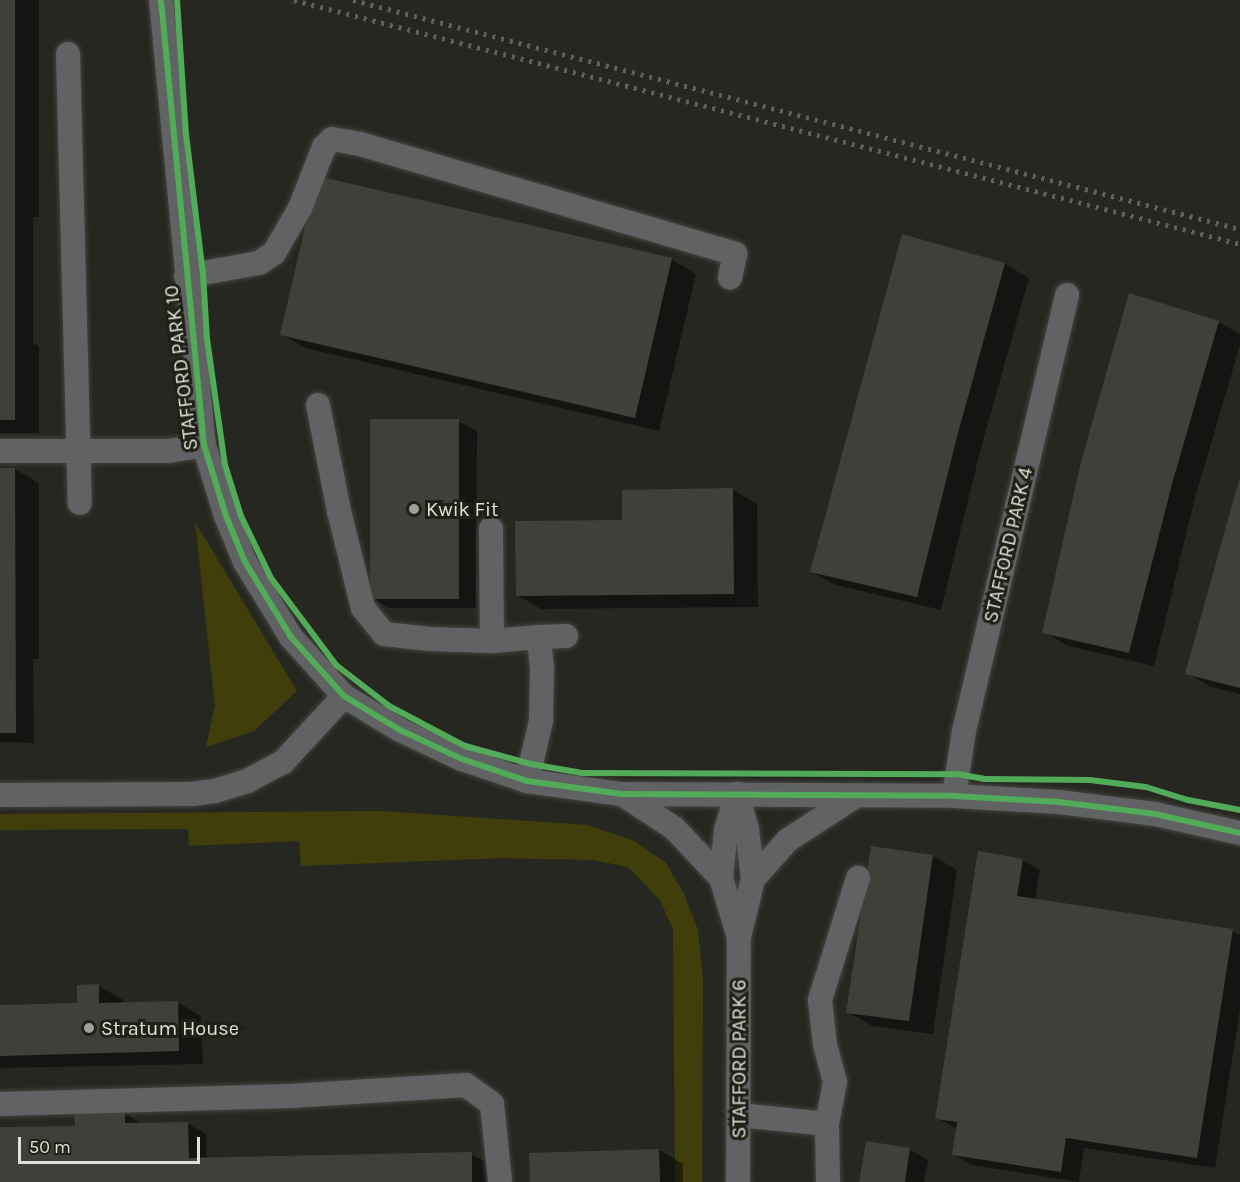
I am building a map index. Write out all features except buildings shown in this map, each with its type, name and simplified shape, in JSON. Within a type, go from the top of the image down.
[{"type":"street","name":"STAFFORD PARK 10","points":[[161,0],[204,445],[226,516],[245,562],[291,637],[344,696]]},
{"type":"street","points":[[68,54],[76,451],[80,503]]},
{"type":"street","points":[[186,276],[258,264],[274,253],[300,208],[324,147],[332,139],[360,144],[735,254],[730,277]]},
{"type":"street","name":"STAFFORD PARK 4","points":[[954,796],[964,730],[1067,295]]},
{"type":"street","points":[[318,405],[339,511],[363,608],[384,634],[492,641],[566,636]]},
{"type":"street","points":[[0,451],[168,450],[204,445]]},
{"type":"street","points":[[491,529],[492,641]]},
{"type":"street","points":[[527,780],[541,721],[542,668],[539,637]]},
{"type":"street","points":[[0,795],[193,794],[215,791],[247,781],[283,762],[344,696],[400,730],[462,759],[527,780],[622,794],[954,796],[1091,806],[1155,814],[1240,833]]},
{"type":"street","points":[[622,794],[674,828],[722,878]]},
{"type":"street","points":[[737,794],[726,830],[722,878],[739,936]]},
{"type":"street","points":[[737,794],[747,830],[753,879],[739,936]]},
{"type":"street","points":[[753,879],[788,840],[857,795]]},
{"type":"street","points":[[828,1182],[827,1124],[835,1082],[825,1044],[820,999],[858,878]]},
{"type":"street","name":"STAFFORD PARK 6","points":[[738,1182],[739,936]]},
{"type":"street","points":[[0,1104],[290,1096],[466,1085],[492,1104],[500,1182]]},
{"type":"street","points":[[739,1115],[827,1124]]},
{"type":"shaded area","points":[[195,522],[297,691],[254,731],[206,747],[215,706]]},
{"type":"shaded area","points":[[381,811],[588,825],[634,841],[666,863],[684,894],[698,930],[703,980],[702,1182],[675,1182],[673,929],[660,900],[628,867],[593,860],[502,858],[301,866],[299,841],[189,846],[188,829],[0,830],[0,814]]},
{"type":"railway","points":[[294,0],[1240,244]]},
{"type":"railway","points":[[353,0],[1240,229]]},
{"type":"cycle path","points":[[161,0],[204,445],[226,516],[245,562],[291,637],[344,696],[400,730],[462,759],[527,781],[622,794],[954,796],[1059,802],[1155,814],[1240,833]]},
{"type":"cycle path","points":[[177,0],[186,134],[203,274],[207,339],[225,465],[241,516],[271,578],[336,665],[389,706],[465,746],[531,764],[582,773],[957,774],[984,779],[1090,780],[1146,787],[1188,800],[1240,810]]},
{"type":"place","name":"Kwik Fit","points":[[414,509]]},
{"type":"place","name":"Stratum House","points":[[89,1028]]}]
